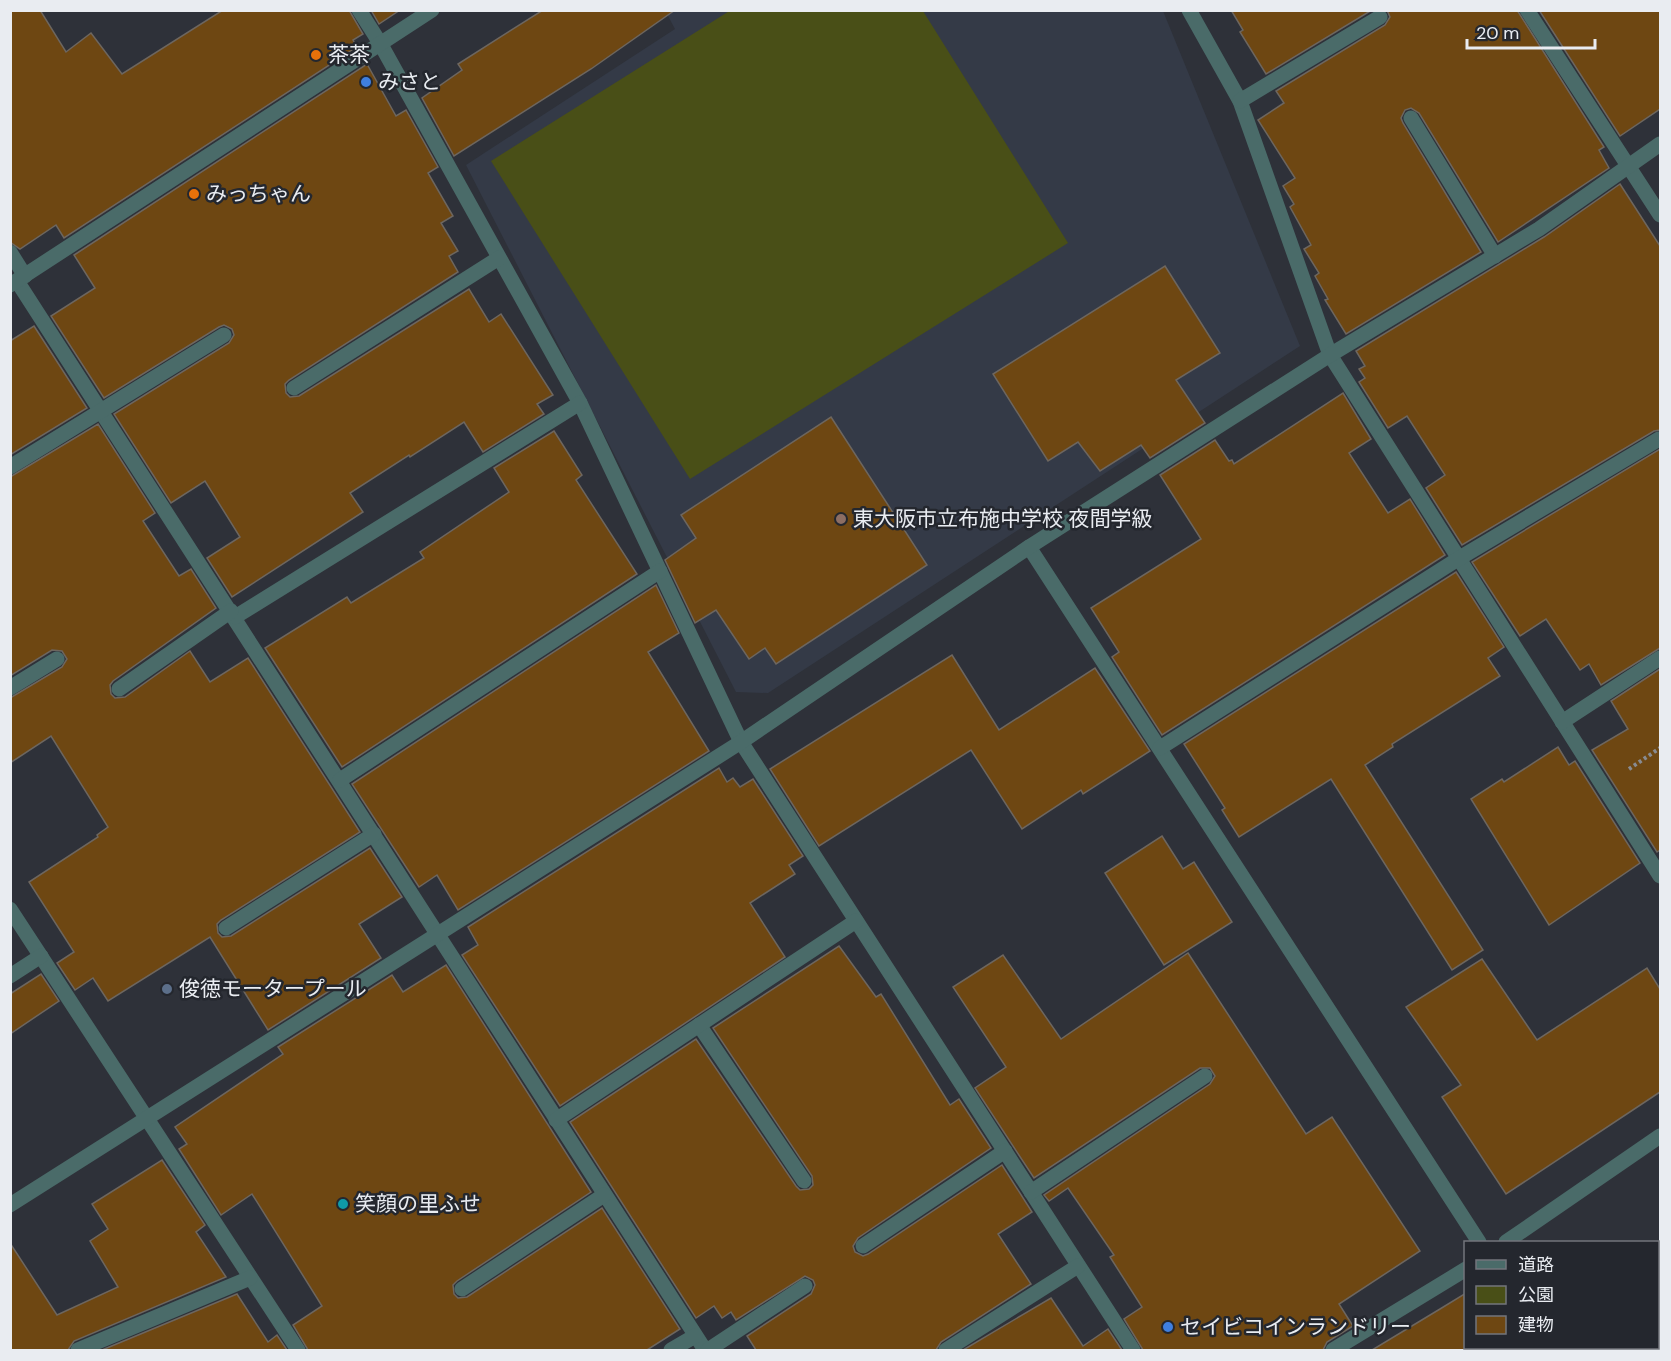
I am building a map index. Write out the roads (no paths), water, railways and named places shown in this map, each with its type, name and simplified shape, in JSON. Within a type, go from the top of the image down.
[{"type":"street","points":[[359,10],[380,43],[580,403],[741,742],[1133,1350]]},
{"type":"street","points":[[18,281],[432,10]]},
{"type":"street","points":[[1189,10],[1240,100],[1330,356],[1660,876]]},
{"type":"street","points":[[1527,10],[1660,215]]},
{"type":"street","points":[[1240,100],[1380,17]]},
{"type":"street","points":[[1411,118],[1495,256]]},
{"type":"street","points":[[10,1205],[741,742],[1029,547],[1330,356],[1539,229],[1660,144]]},
{"type":"street","points":[[10,252],[18,281],[695,1336],[706,1350],[805,1286]]},
{"type":"street","points":[[294,388],[499,258]]},
{"type":"street","points":[[10,467],[224,335]]},
{"type":"street","points":[[119,689],[233,614],[580,403]]},
{"type":"street","points":[[1160,748],[1458,559],[1659,439]]},
{"type":"street","points":[[1029,547],[1478,1241]]},
{"type":"street","points":[[340,780],[660,571]]},
{"type":"street","points":[[1562,722],[1660,658]]},
{"type":"street","points":[[10,688],[57,659]]},
{"type":"street","points":[[226,928],[374,834]]},
{"type":"street","points":[[10,909],[298,1350]]},
{"type":"street","points":[[556,1120],[856,921]]},
{"type":"street","points":[[10,976],[41,956]]},
{"type":"street","points":[[699,1025],[804,1181]]},
{"type":"street","points":[[1031,1192],[1205,1076]]},
{"type":"street","points":[[1507,1241],[1660,1136]]},
{"type":"street","points":[[863,1246],[1005,1151]]},
{"type":"street","points":[[462,1289],[604,1195]]},
{"type":"street","points":[[946,1350],[1078,1266]]},
{"type":"street","points":[[1333,1350],[1464,1270]]},
{"type":"street","points":[[78,1350],[250,1278]]},
{"type":"street","points":[[671,1350],[695,1336]]},
{"type":"place","name":"茶茶","points":[[316,55]]},
{"type":"place","name":"みさと","points":[[366,82]]},
{"type":"place","name":"みっちゃん","points":[[194,194]]},
{"type":"place","name":"東大阪市立布施中学校 夜間学級","points":[[841,519]]},
{"type":"place","name":"俊徳モータープール","points":[[167,989]]},
{"type":"place","name":"笑顔の里ふせ","points":[[343,1204]]},
{"type":"place","name":"セイビコインランドリー","points":[[1168,1327]]}]
